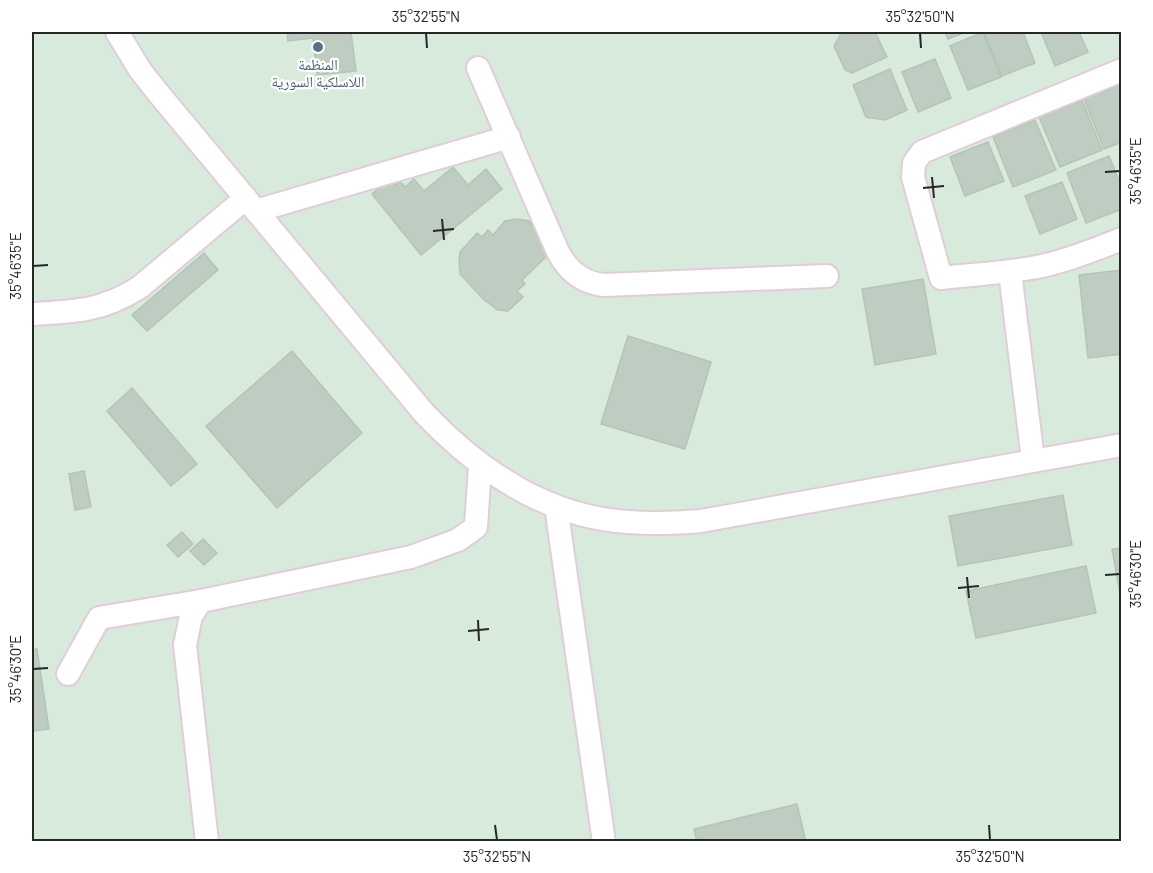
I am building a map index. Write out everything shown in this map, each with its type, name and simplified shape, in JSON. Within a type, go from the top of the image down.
[{"type":"street","points":[[117,32],[140,70],[159,94],[448,438],[480,466],[517,489],[556,506],[591,516],[626,522],[661,524],[701,521],[1122,445]]},
{"type":"street","points":[[478,68],[562,260],[576,276],[604,285],[827,276]]},
{"type":"street","points":[[1122,70],[922,152],[914,164],[913,177],[941,278],[1010,272],[1045,265],[1074,257],[1122,238]]},
{"type":"street","points":[[32,314],[93,309],[125,297],[251,204],[508,137]]},
{"type":"street","points":[[1010,272],[1033,460]]},
{"type":"street","points":[[68,674],[99,618],[201,601],[411,557],[458,540],[476,527],[480,466]]},
{"type":"street","points":[[556,506],[604,842]]},
{"type":"street","points":[[201,601],[191,616],[185,645],[207,842]]},
{"type":"building","points":[[287,32],[351,32],[356,71],[317,75],[313,38],[288,41]]},
{"type":"building","points":[[842,32],[875,32],[887,57],[852,73],[845,70],[834,46]]},
{"type":"building","points":[[945,32],[966,32],[948,39]]},
{"type":"building","points":[[983,32],[1001,77],[968,90],[950,46]]},
{"type":"building","points":[[984,32],[1023,32],[1035,63],[1002,76]]},
{"type":"building","points":[[1041,32],[1079,32],[1088,52],[1055,66]]},
{"type":"building","points":[[935,59],[951,98],[918,112],[902,72]]},
{"type":"building","points":[[890,69],[907,110],[885,120],[866,117],[853,85]]},
{"type":"building","points":[[1122,84],[1122,142],[1104,149],[1084,99]]},
{"type":"building","points":[[1082,100],[1102,150],[1060,167],[1039,117]]},
{"type":"building","points":[[1035,120],[1056,170],[1013,187],[993,137]]},
{"type":"building","points":[[988,142],[1004,181],[965,196],[950,157]]},
{"type":"building","points":[[1109,156],[1122,188],[1122,209],[1086,223],[1067,173]]},
{"type":"building","points":[[453,167],[468,185],[486,169],[502,189],[421,255],[372,194],[391,178],[396,185],[400,181],[405,187],[414,179],[424,191]]},
{"type":"building","points":[[1062,182],[1077,219],[1040,234],[1025,196]]},
{"type":"building","points":[[517,219],[529,221],[542,235],[548,255],[522,280],[525,284],[517,291],[523,297],[508,311],[498,310],[483,299],[460,274],[460,252],[477,233],[482,237],[488,230],[493,235],[505,221]]},
{"type":"building","points":[[204,253],[218,270],[147,331],[132,315]]},
{"type":"building","points":[[1122,270],[1122,354],[1088,358],[1079,275]]},
{"type":"building","points":[[923,279],[936,354],[875,365],[862,289]]},
{"type":"building","points":[[628,336],[711,362],[685,449],[601,424]]},
{"type":"building","points":[[292,351],[362,433],[277,508],[206,426]]},
{"type":"building","points":[[132,388],[197,464],[171,486],[107,411]]},
{"type":"building","points":[[84,471],[91,507],[75,510],[69,474]]},
{"type":"building","points":[[1063,495],[1072,545],[958,566],[949,516]]},
{"type":"building","points":[[182,532],[193,544],[178,557],[167,545]]},
{"type":"building","points":[[203,539],[217,553],[204,565],[190,551]]},
{"type":"building","points":[[1122,548],[1122,604],[1112,549]]},
{"type":"building","points":[[1086,566],[1096,613],[976,638],[966,591]]},
{"type":"building","points":[[37,649],[49,729],[32,731],[32,650]]},
{"type":"building","points":[[797,804],[806,842],[697,842],[694,829]]},
{"type":"place","name":"المنظمة اللاسلكية السورية","points":[[318,47]]}]
